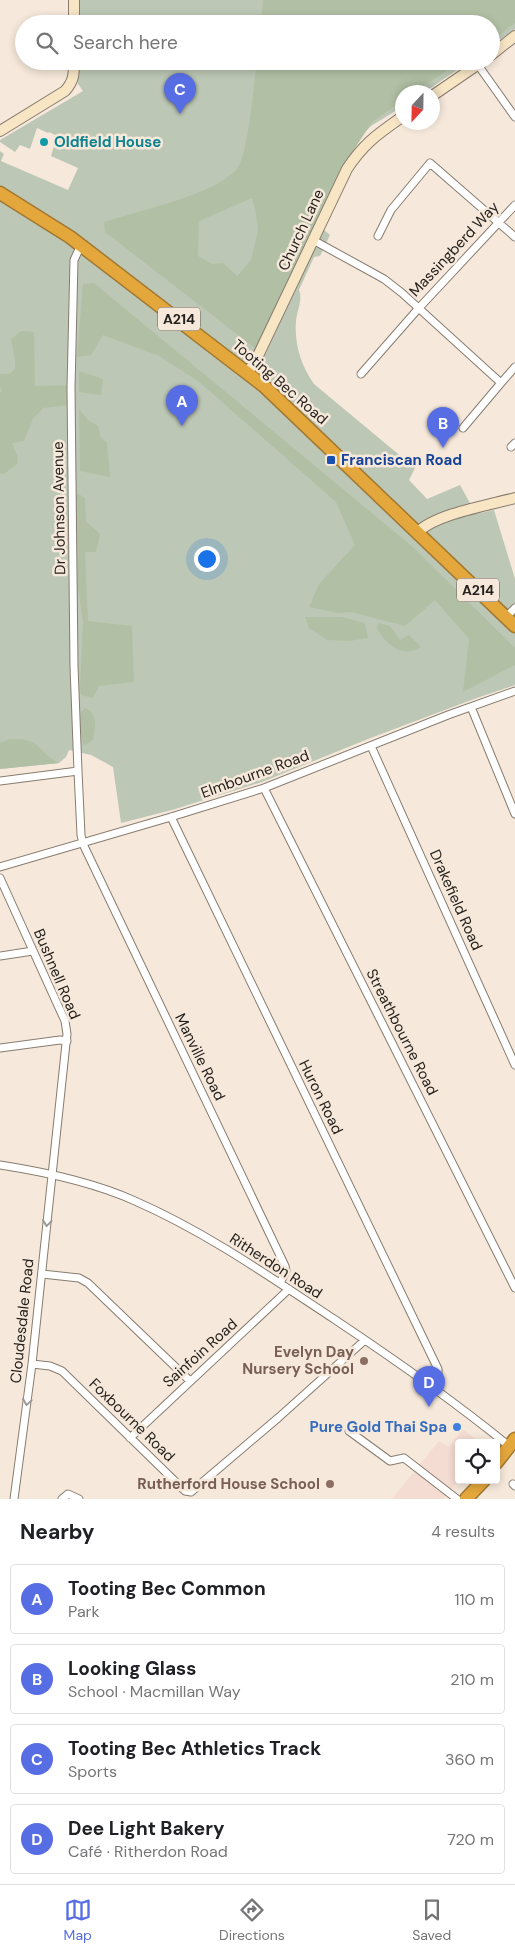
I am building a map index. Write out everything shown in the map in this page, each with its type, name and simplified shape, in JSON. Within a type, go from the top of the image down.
[{"type":"highway","name":"Tooting Bec Road","points":[[0,192],[56,226],[264,386],[418,532],[512,617]]},
{"type":"highway","points":[[500,1458],[512,1443]]},
{"type":"highway","points":[[464,1498],[470,1484]]},
{"type":"highway","points":[[464,1498],[480,1484]]},
{"type":"main road","points":[[74,0],[74,15]]},
{"type":"main road","points":[[500,48],[515,36]]},
{"type":"main road","points":[[0,131],[65,91],[71,84],[74,70]]},
{"type":"main road","points":[[440,90],[470,70]]},
{"type":"main road","name":"Church Lane","points":[[247,372],[254,364],[347,168],[371,139],[395,122]]},
{"type":"main road","points":[[418,532],[422,527],[442,518],[515,498]]},
{"type":"street","points":[[485,70],[515,116]]},
{"type":"street","points":[[378,236],[391,210],[430,163],[515,237]]},
{"type":"street","name":"Massingberd Way","points":[[313,240],[384,280],[418,309],[515,205]]},
{"type":"street","name":"Dr Johnson Avenue","points":[[81,246],[74,260],[71,375],[74,666],[80,834],[83,844]]},
{"type":"street","points":[[361,374],[418,309],[501,383]]},
{"type":"street","points":[[463,428],[515,367]]},
{"type":"street","name":"Elmbourne Road","points":[[0,867],[83,844],[264,788],[515,691]]},
{"type":"street","points":[[471,707],[515,814]]},
{"type":"street","name":"Drakefield Road","points":[[371,746],[515,1065]]},
{"type":"street","points":[[0,781],[78,771]]},
{"type":"street","name":"Streathbourne Road","points":[[264,788],[515,1288]]},
{"type":"street","name":"Huron Road","points":[[171,817],[438,1369],[438,1380],[433,1389]]},
{"type":"street","name":"Manville Road","points":[[83,844],[285,1266],[286,1271],[280,1283]]},
{"type":"street","name":"Bushnell Road","points":[[0,878],[65,1021],[67,1041],[52,1175]]},
{"type":"street","points":[[0,956],[33,952]]},
{"type":"street","points":[[0,1048],[60,1040],[67,1041]]},
{"type":"street","name":"Ritherdon Road","points":[[0,1165],[92,1185],[135,1201],[215,1243],[280,1283],[365,1340],[512,1443]]},
{"type":"street","name":"Cloudesdale Road","points":[[14,1499],[32,1364],[52,1175]]},
{"type":"street","points":[[42,1274],[79,1278],[88,1283],[190,1381]]},
{"type":"street","name":"Sainfoin Road","points":[[130,1438],[289,1289]]},
{"type":"street","name":"Foxbourne Road","points":[[32,1364],[50,1366],[62,1371],[185,1491],[191,1492],[278,1418],[365,1340]]},
{"type":"street","points":[[349,1431],[390,1461],[404,1458],[464,1498]]},
{"type":"street","points":[[62,1499],[68,1494],[79,1499]]},
{"type":"shaded area","points":[[463,1429],[475,1439],[455,1439]]},
{"type":"shaded area","points":[[455,1439],[456,1484],[443,1499],[392,1499],[439,1441],[449,1447]]},
{"type":"green space","points":[[79,0],[515,0],[515,29],[500,40],[500,15],[79,15]]},
{"type":"green space","points":[[263,0],[515,0],[515,23],[500,34],[500,15],[262,15]]},
{"type":"green space","points":[[78,70],[457,70],[435,85],[395,85],[395,111],[371,126],[340,158],[311,219],[330,235],[320,256],[314,257],[299,290],[296,338],[302,362],[314,384],[415,468],[409,480],[427,499],[460,485],[476,514],[494,510],[515,579],[515,685],[368,739],[262,782],[172,810],[121,823],[113,767],[91,755],[69,750],[66,757],[59,763],[0,769],[0,151],[4,154],[1,161],[68,190],[78,168],[51,156],[57,136],[49,132],[37,128],[30,149],[20,145],[15,152],[0,142],[0,140],[83,91],[78,84]]},
{"type":"green space","points":[[256,70],[448,70],[425,85],[395,85],[395,106],[372,122],[346,162],[256,349],[105,232],[104,222],[193,195],[225,179],[236,170],[240,163],[247,136]],"holes":[[[252,198],[258,230],[251,260],[237,276],[223,263],[212,264],[198,256],[199,221]]]},
{"type":"green space","points":[[94,283],[413,547],[515,648],[515,665],[463,692],[469,639],[435,600],[405,626],[351,612],[338,613],[309,607],[319,584],[355,545],[336,502],[198,381],[159,356],[103,335],[91,355],[77,357],[83,284]]},
{"type":"green space","points":[[21,331],[34,332],[35,386],[71,385],[71,405],[43,408],[33,419],[24,441],[12,443],[18,463],[4,474],[0,473],[0,392],[2,391],[0,388],[0,374],[9,374],[15,369],[11,339]]},
{"type":"green space","points":[[79,371],[103,379],[101,395],[79,392]]},
{"type":"green space","points":[[79,409],[88,420],[98,426],[100,436],[107,443],[110,477],[80,471]]},
{"type":"green space","points":[[77,493],[85,498],[86,521],[100,534],[96,552],[85,552],[88,621],[132,626],[134,682],[99,686],[93,698],[81,695],[80,686],[83,622],[78,588]]},
{"type":"green space","points":[[305,617],[342,617],[365,623],[368,638],[349,641],[327,640],[309,628]]},
{"type":"green space","points":[[378,623],[390,626],[400,640],[409,635],[421,647],[408,652],[396,649],[381,635],[377,629]]},
{"type":"green space","points":[[85,708],[92,714],[95,726],[93,740],[84,746],[80,733],[81,712]]},
{"type":"green space","points":[[10,739],[21,739],[34,743],[59,763],[0,769],[0,743]]},
{"type":"place","name":"Tooting Bec Athletics Track","points":[[180,114]]},
{"type":"place","name":"Oldfield House","points":[[44,142]]},
{"type":"place","name":"Tooting Bec Common","points":[[182,426]]},
{"type":"place","name":"Looking Glass","points":[[443,448]]},
{"type":"place","name":"Franciscan Road","points":[[331,460]]},
{"type":"place","name":"Evelyn Day Nursery School","points":[[364,1361]]},
{"type":"place","name":"Dee Light Bakery","points":[[429,1407]]},
{"type":"place","name":"Pure Gold Thai Spa","points":[[457,1427]]},
{"type":"place","name":"Rutherford House School","points":[[330,1484]]}]
